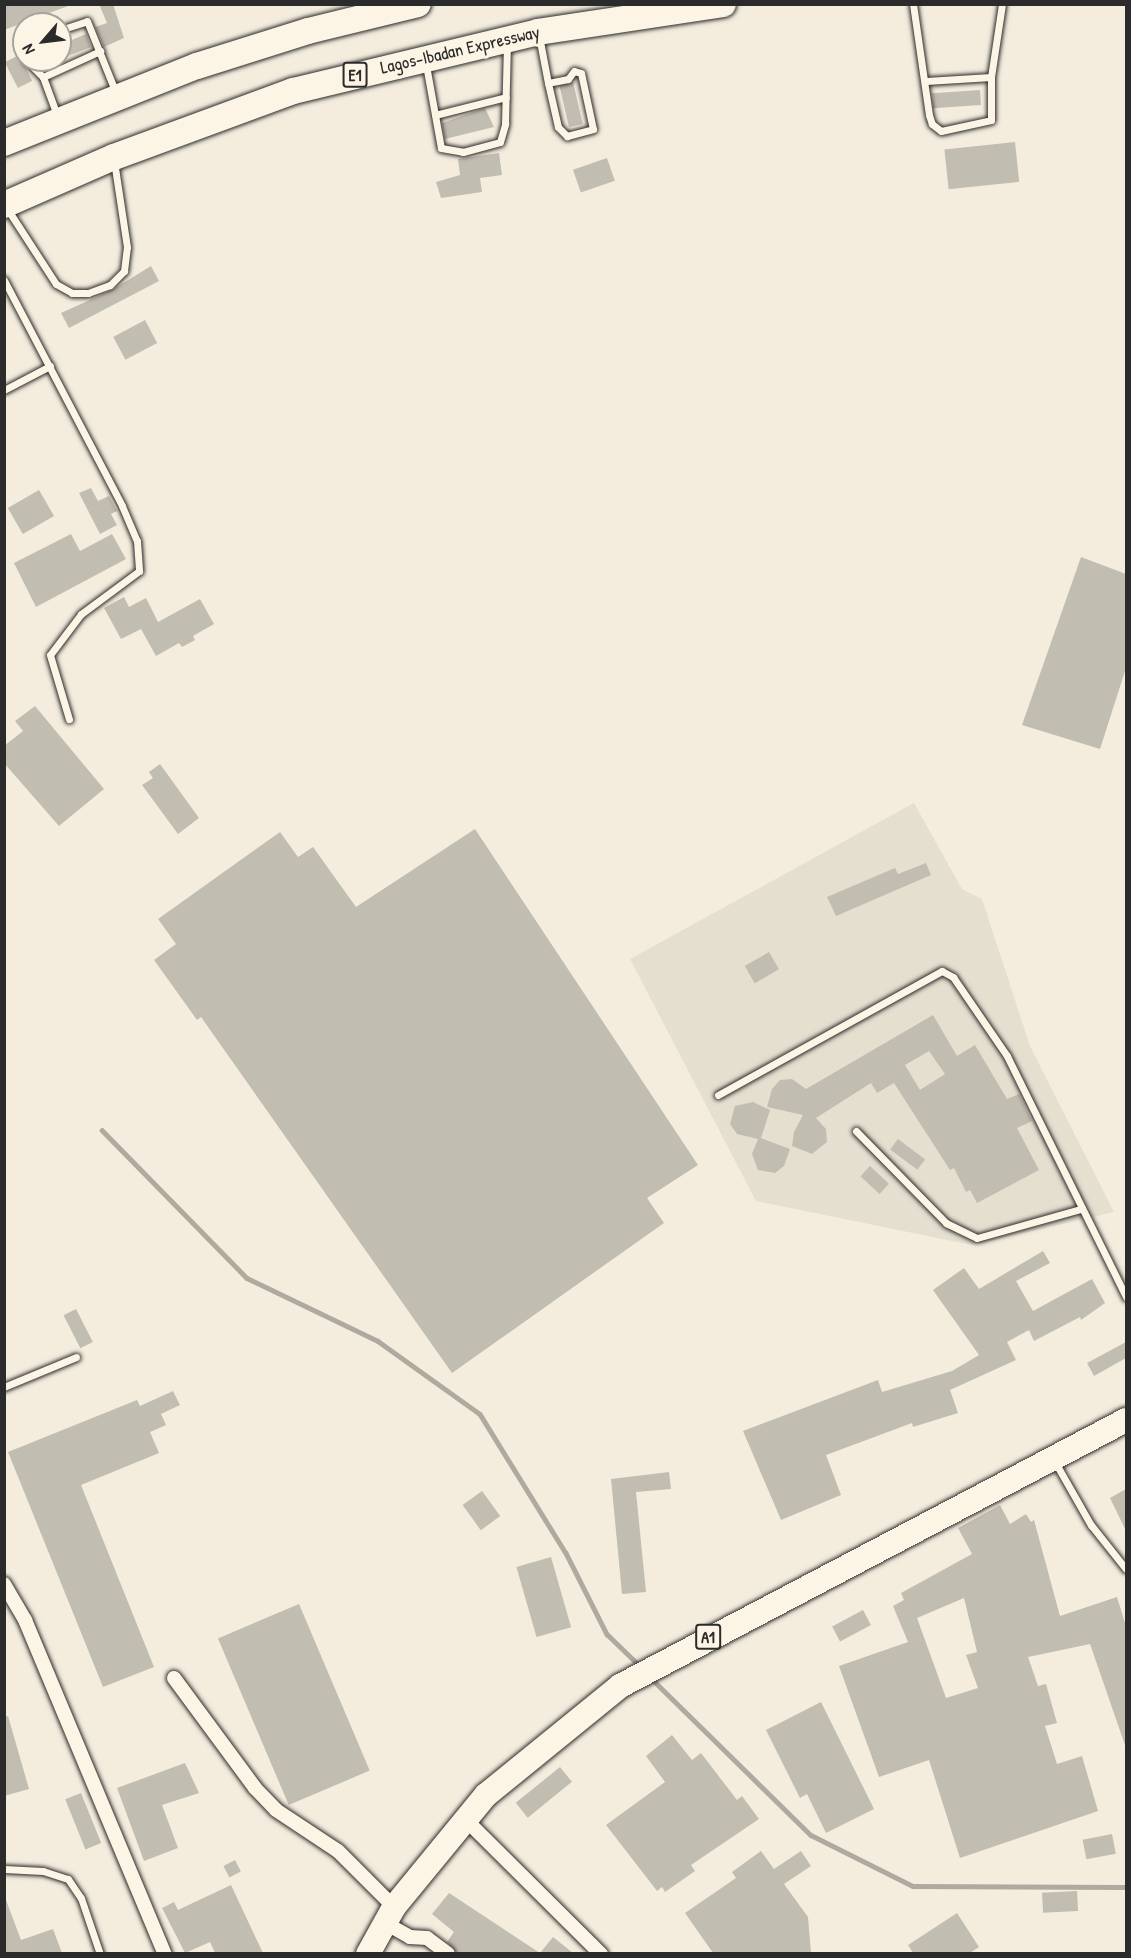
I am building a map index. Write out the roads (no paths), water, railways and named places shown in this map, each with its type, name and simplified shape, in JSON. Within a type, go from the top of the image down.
[{"type":"highway","name":"Lagos-Ibadan Expressway","points":[[4,205],[114,157],[293,91],[507,38],[723,4]]},
{"type":"highway","points":[[5,142],[117,95],[308,31],[408,6]]},
{"type":"highway","name":"A1","points":[[368,1953],[390,1915],[486,1795],[620,1686],[1126,1420]]},
{"type":"street","points":[[4,1584],[38,1649],[165,1953]]},
{"type":"street","points":[[174,1678],[255,1788],[276,1810],[338,1851],[410,1937],[428,1938],[448,1953]]},
{"type":"street","points":[[467,1821],[601,1953]]},
{"type":"lane","points":[[913,4],[926,81],[929,115],[932,124],[941,131],[991,120],[992,77],[1002,4]]},
{"type":"lane","points":[[72,26],[87,21],[117,95]]},
{"type":"lane","points":[[538,32],[548,83],[563,134],[567,136],[593,129],[582,73],[574,71],[568,79],[548,83]]},
{"type":"lane","points":[[424,57],[441,148],[463,152],[500,142],[506,96],[507,38]]},
{"type":"lane","points":[[43,77],[100,51]]},
{"type":"lane","points":[[38,72],[43,77],[59,120]]},
{"type":"lane","points":[[926,81],[992,77]]},
{"type":"lane","points":[[435,115],[506,96]]},
{"type":"lane","points":[[4,205],[56,284],[72,293],[88,293],[110,285],[124,271],[127,247],[114,157]]},
{"type":"lane","points":[[4,280],[122,506],[136,541],[139,571],[81,614],[50,655],[69,719]]},
{"type":"lane","points":[[4,390],[50,366]]},
{"type":"lane","points":[[718,1095],[942,971],[953,978],[1007,1056],[1080,1209],[1126,1297]]},
{"type":"lane","points":[[856,1131],[946,1223],[977,1238],[1080,1209]]},
{"type":"lane","points":[[4,1387],[76,1357]]},
{"type":"lane","points":[[1052,1457],[1091,1525],[1126,1569]]},
{"type":"lane","points":[[4,1869],[43,1871],[68,1879],[81,1898],[100,1953]]},
{"type":"waterway","points":[[102,1130],[247,1278],[378,1341],[480,1414],[566,1553],[607,1634],[641,1667]]},
{"type":"waterway","points":[[651,1678],[811,1835],[913,1886],[1126,1887]]}]
